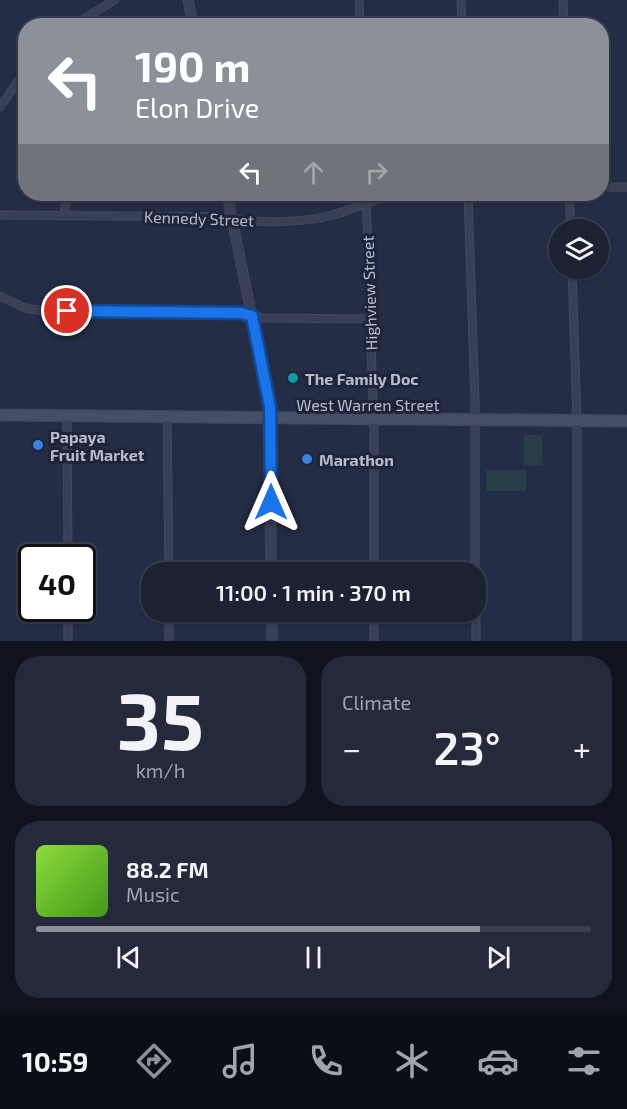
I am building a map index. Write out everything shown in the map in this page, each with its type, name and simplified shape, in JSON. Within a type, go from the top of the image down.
[{"type":"main road","name":"West Warren Street","points":[[0,415],[627,421]]},
{"type":"street","points":[[84,18],[115,0]]},
{"type":"street","points":[[188,0],[192,18]]},
{"type":"street","points":[[359,0],[360,18]]},
{"type":"street","points":[[461,0],[462,18]]},
{"type":"street","points":[[563,0],[564,18]]},
{"type":"street","points":[[0,107],[18,81]]},
{"type":"street","points":[[609,187],[627,187]]},
{"type":"street","points":[[64,216],[66,201]]},
{"type":"street","points":[[228,201],[270,407],[271,562]]},
{"type":"street","name":"Kennedy Street","points":[[0,215],[306,219],[334,215],[372,201]]},
{"type":"street","points":[[468,201],[475,420],[476,562]]},
{"type":"street","points":[[569,201],[570,219]]},
{"type":"street","name":"Highview Street","points":[[366,203],[373,419],[374,562]]},
{"type":"street","points":[[572,279],[577,421],[577,641]]},
{"type":"street","points":[[0,296],[13,304],[38,310],[241,313],[264,319],[370,319]]},
{"type":"street","points":[[68,415],[68,544]]},
{"type":"street","points":[[167,417],[169,562]]},
{"type":"street","points":[[68,622],[68,641]]},
{"type":"street","points":[[169,622],[169,641]]},
{"type":"street","points":[[272,622],[272,641]]},
{"type":"street","points":[[374,622],[374,641]]},
{"type":"street","points":[[476,622],[476,641]]},
{"type":"shaded area","points":[[524,435],[542,435],[543,465],[524,466]]},
{"type":"shaded area","points":[[486,470],[526,470],[526,491],[486,491]]},
{"type":"place","name":"The Family Doc","points":[[293,378]]},
{"type":"place","name":"Papaya Fruit Market","points":[[38,445]]},
{"type":"place","name":"Marathon","points":[[307,459]]},
{"type":"route","points":[[67,311],[241,313],[252,316],[270,407],[271,502]]}]
